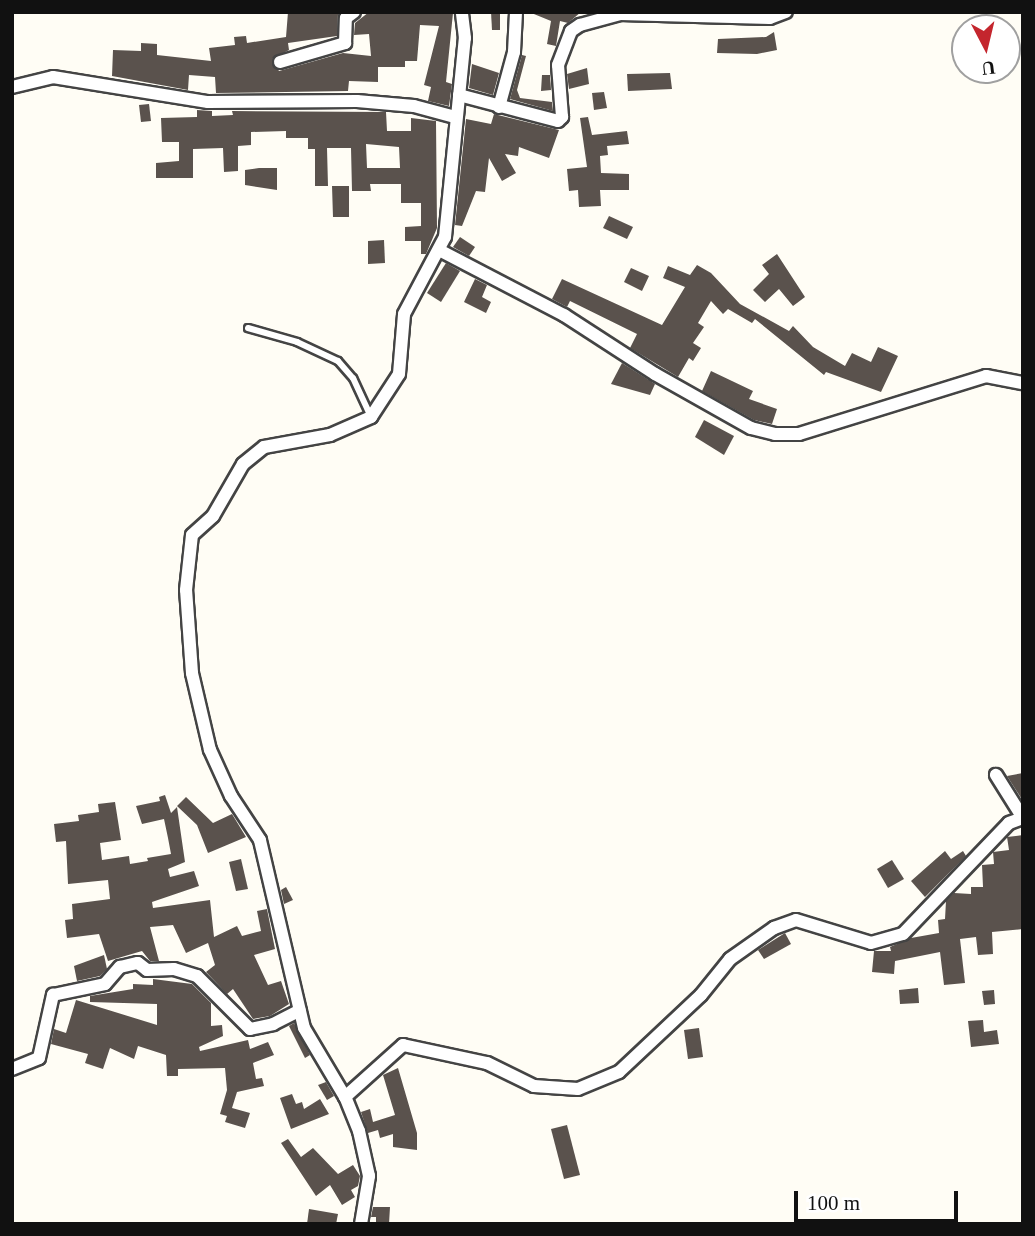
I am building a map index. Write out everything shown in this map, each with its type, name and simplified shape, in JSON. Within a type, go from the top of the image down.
[{"type":"street","points":[[280,62],[342,45],[346,18],[354,12]]},
{"type":"street","points":[[361,1224],[369,1176],[345,1097],[304,1028],[260,840],[231,796],[210,750],[192,673],[186,590],[192,535],[213,516],[243,464],[264,447],[330,435],[371,416],[399,374],[404,314],[440,251],[465,38],[462,12]]},
{"type":"street","points":[[499,107],[514,52],[516,12]]},
{"type":"street","points":[[459,95],[499,107],[561,120],[558,65],[563,46],[571,31],[599,18],[770,18],[786,12]]},
{"type":"street","points":[[12,87],[53,77],[208,102],[356,101],[414,106],[455,117]]},
{"type":"street","points":[[440,251],[564,314],[655,374],[751,428],[775,434],[799,434],[986,376],[1023,383]]},
{"type":"street","points":[[345,1097],[403,1045],[487,1063],[534,1086],[578,1089],[619,1072],[701,995],[730,959],[774,928],[796,920],[871,943],[903,934],[1009,822],[1023,818],[996,775]]},
{"type":"street","points":[[12,1069],[39,1058],[53,995],[105,984],[120,967],[138,963],[147,970],[174,969],[198,976],[250,1029],[273,1024],[300,1010]]},
{"type":"lane","points":[[248,328],[297,342],[338,361],[352,378],[371,416]]},
{"type":"building","points":[[288,12],[338,14],[337,36],[288,43],[289,50],[272,59],[279,71],[343,53],[371,56],[369,34],[354,35],[355,23],[369,12],[453,13],[446,82],[452,84],[449,106],[428,101],[431,87],[424,85],[439,26],[420,25],[417,61],[405,61],[405,67],[378,67],[378,82],[349,81],[348,91],[216,93],[215,77],[189,75],[188,90],[112,76],[113,50],[141,51],[141,43],[157,44],[157,55],[211,61],[209,48],[235,45],[234,37],[246,36],[247,43],[286,37]]},
{"type":"building","points":[[491,12],[500,12],[500,30],[492,30]]},
{"type":"building","points":[[529,12],[581,12],[568,23],[560,21],[556,46],[547,44],[551,21]]},
{"type":"building","points":[[774,32],[777,50],[757,54],[717,53],[718,39],[766,37]]},
{"type":"building","points":[[522,55],[526,56],[517,90],[520,98],[552,102],[553,111],[510,99]]},
{"type":"building","points":[[472,64],[499,73],[493,95],[469,88]]},
{"type":"building","points":[[587,68],[589,84],[569,89],[567,74]]},
{"type":"building","points":[[670,73],[672,89],[628,91],[627,74]]},
{"type":"building","points":[[542,75],[550,75],[551,90],[541,91]]},
{"type":"building","points":[[604,92],[607,108],[594,110],[592,93]]},
{"type":"building","points":[[149,104],[151,121],[141,122],[139,105]]},
{"type":"building","points":[[197,110],[212,111],[212,116],[233,115],[232,111],[386,112],[387,131],[411,131],[411,118],[436,121],[437,228],[426,254],[421,254],[421,241],[405,241],[405,227],[421,226],[421,203],[401,203],[401,184],[370,184],[371,191],[352,191],[351,148],[327,148],[328,186],[315,186],[315,149],[308,149],[308,138],[286,138],[286,131],[251,132],[251,145],[238,146],[238,171],[224,172],[223,148],[193,149],[193,178],[156,178],[156,163],[179,161],[179,142],[162,142],[161,118],[197,117]],"holes":[[[366,144],[399,147],[400,168],[367,168]]]},
{"type":"building","points":[[494,114],[559,130],[549,158],[519,147],[518,156],[505,154],[516,173],[502,181],[489,158],[485,192],[476,191],[462,226],[455,225],[466,119],[491,124]]},
{"type":"building","points":[[588,117],[592,135],[627,131],[629,144],[607,146],[608,155],[600,156],[601,173],[629,174],[629,190],[600,190],[601,206],[579,207],[578,190],[569,191],[567,169],[587,167],[580,118]]},
{"type":"building","points":[[277,168],[277,190],[245,185],[245,170]]},
{"type":"building","points":[[332,186],[349,186],[349,217],[333,217]]},
{"type":"building","points":[[609,216],[633,227],[627,239],[603,228]]},
{"type":"building","points":[[460,237],[475,247],[469,256],[453,247]]},
{"type":"building","points":[[384,240],[385,263],[368,264],[368,241]]},
{"type":"building","points":[[777,254],[805,297],[793,306],[779,289],[765,302],[753,290],[769,274],[762,265]]},
{"type":"building","points":[[446,263],[460,271],[441,302],[427,293]]},
{"type":"building","points":[[697,265],[711,273],[740,304],[789,331],[793,326],[813,347],[845,366],[852,353],[871,362],[878,347],[898,356],[881,392],[826,372],[824,375],[755,319],[752,323],[728,309],[723,314],[711,301],[698,323],[704,327],[693,343],[701,348],[693,361],[689,358],[678,377],[630,348],[637,334],[570,301],[567,307],[552,299],[562,279],[662,325],[685,287],[663,278],[668,266],[690,275]]},
{"type":"building","points":[[631,268],[649,276],[642,291],[624,282]]},
{"type":"building","points":[[475,279],[487,285],[482,297],[491,302],[486,313],[464,302]]},
{"type":"building","points":[[622,363],[655,384],[650,395],[611,384]]},
{"type":"building","points":[[711,371],[753,391],[749,399],[777,409],[772,424],[754,420],[702,391]]},
{"type":"building","points":[[704,420],[734,436],[724,455],[695,437]]},
{"type":"building","points":[[1023,773],[1023,801],[1007,776]]},
{"type":"building","points":[[165,795],[171,813],[177,807],[185,862],[168,869],[170,877],[194,871],[199,886],[152,902],[153,908],[210,900],[214,937],[237,926],[242,936],[261,931],[257,911],[267,909],[275,949],[254,955],[268,985],[281,981],[289,1004],[270,1016],[253,1019],[233,989],[227,994],[206,972],[215,965],[208,943],[186,953],[173,925],[150,927],[159,961],[150,961],[142,951],[108,961],[99,934],[67,938],[65,920],[73,919],[72,904],[110,899],[108,880],[68,884],[66,841],[56,842],[54,824],[79,821],[78,815],[99,812],[98,804],[115,802],[121,840],[100,843],[102,860],[129,856],[130,864],[148,861],[147,858],[171,854],[164,819],[142,824],[136,806],[160,801],[159,797]]},
{"type":"building","points":[[186,797],[213,823],[232,814],[246,837],[208,853],[197,825],[177,806]]},
{"type":"building","points":[[1023,835],[1023,929],[992,932],[993,954],[978,955],[976,937],[960,939],[965,983],[944,985],[940,952],[895,961],[894,974],[872,972],[874,951],[891,951],[890,947],[911,938],[939,933],[938,920],[945,919],[946,901],[954,893],[971,894],[971,887],[983,887],[982,865],[994,864],[993,852],[1009,850],[1007,837]]},
{"type":"building","points":[[945,851],[951,859],[963,851],[966,856],[925,897],[911,881]]},
{"type":"building","points":[[241,859],[248,889],[236,891],[229,862]]},
{"type":"building","points":[[892,860],[904,879],[888,888],[877,869]]},
{"type":"building","points":[[286,887],[293,900],[284,904],[281,890]]},
{"type":"building","points":[[785,933],[791,944],[764,959],[758,950]]},
{"type":"building","points":[[104,955],[107,969],[100,976],[77,981],[74,966]]},
{"type":"building","points":[[153,979],[192,984],[211,1003],[211,1026],[222,1025],[223,1036],[199,1047],[200,1051],[248,1040],[250,1049],[268,1042],[274,1055],[253,1063],[256,1079],[262,1078],[264,1086],[237,1092],[232,1108],[250,1113],[245,1128],[225,1122],[227,1116],[220,1114],[227,1090],[225,1068],[178,1069],[178,1076],[167,1076],[166,1055],[138,1046],[134,1059],[110,1048],[103,1069],[85,1063],[88,1054],[51,1044],[54,1029],[66,1033],[76,1000],[157,1025],[157,1004],[90,1002],[90,996],[133,989],[133,984],[153,985]]},
{"type":"building","points":[[918,988],[919,1003],[900,1004],[899,990]]},
{"type":"building","points":[[994,990],[995,1004],[984,1005],[982,991]]},
{"type":"building","points":[[983,1020],[984,1032],[997,1030],[999,1044],[971,1047],[968,1021]]},
{"type":"building","points":[[294,1023],[310,1055],[305,1058],[289,1026]]},
{"type":"building","points":[[699,1028],[703,1057],[688,1059],[684,1030]]},
{"type":"building","points":[[398,1068],[417,1133],[417,1150],[393,1147],[393,1134],[380,1138],[378,1130],[368,1133],[361,1112],[370,1109],[373,1122],[395,1115],[383,1075]]},
{"type":"building","points":[[326,1082],[334,1096],[327,1100],[318,1085]]},
{"type":"building","points":[[292,1094],[296,1104],[302,1102],[304,1109],[320,1099],[329,1114],[291,1129],[280,1098]]},
{"type":"building","points":[[567,1125],[580,1175],[564,1179],[551,1129]]},
{"type":"building","points":[[288,1139],[301,1157],[313,1148],[338,1174],[353,1165],[360,1176],[358,1186],[351,1190],[355,1197],[342,1205],[330,1185],[316,1196],[281,1143]]},
{"type":"building","points":[[373,1207],[390,1207],[389,1224],[376,1224],[376,1217],[371,1217]]},
{"type":"building","points":[[309,1209],[338,1214],[336,1224],[307,1224]]}]
